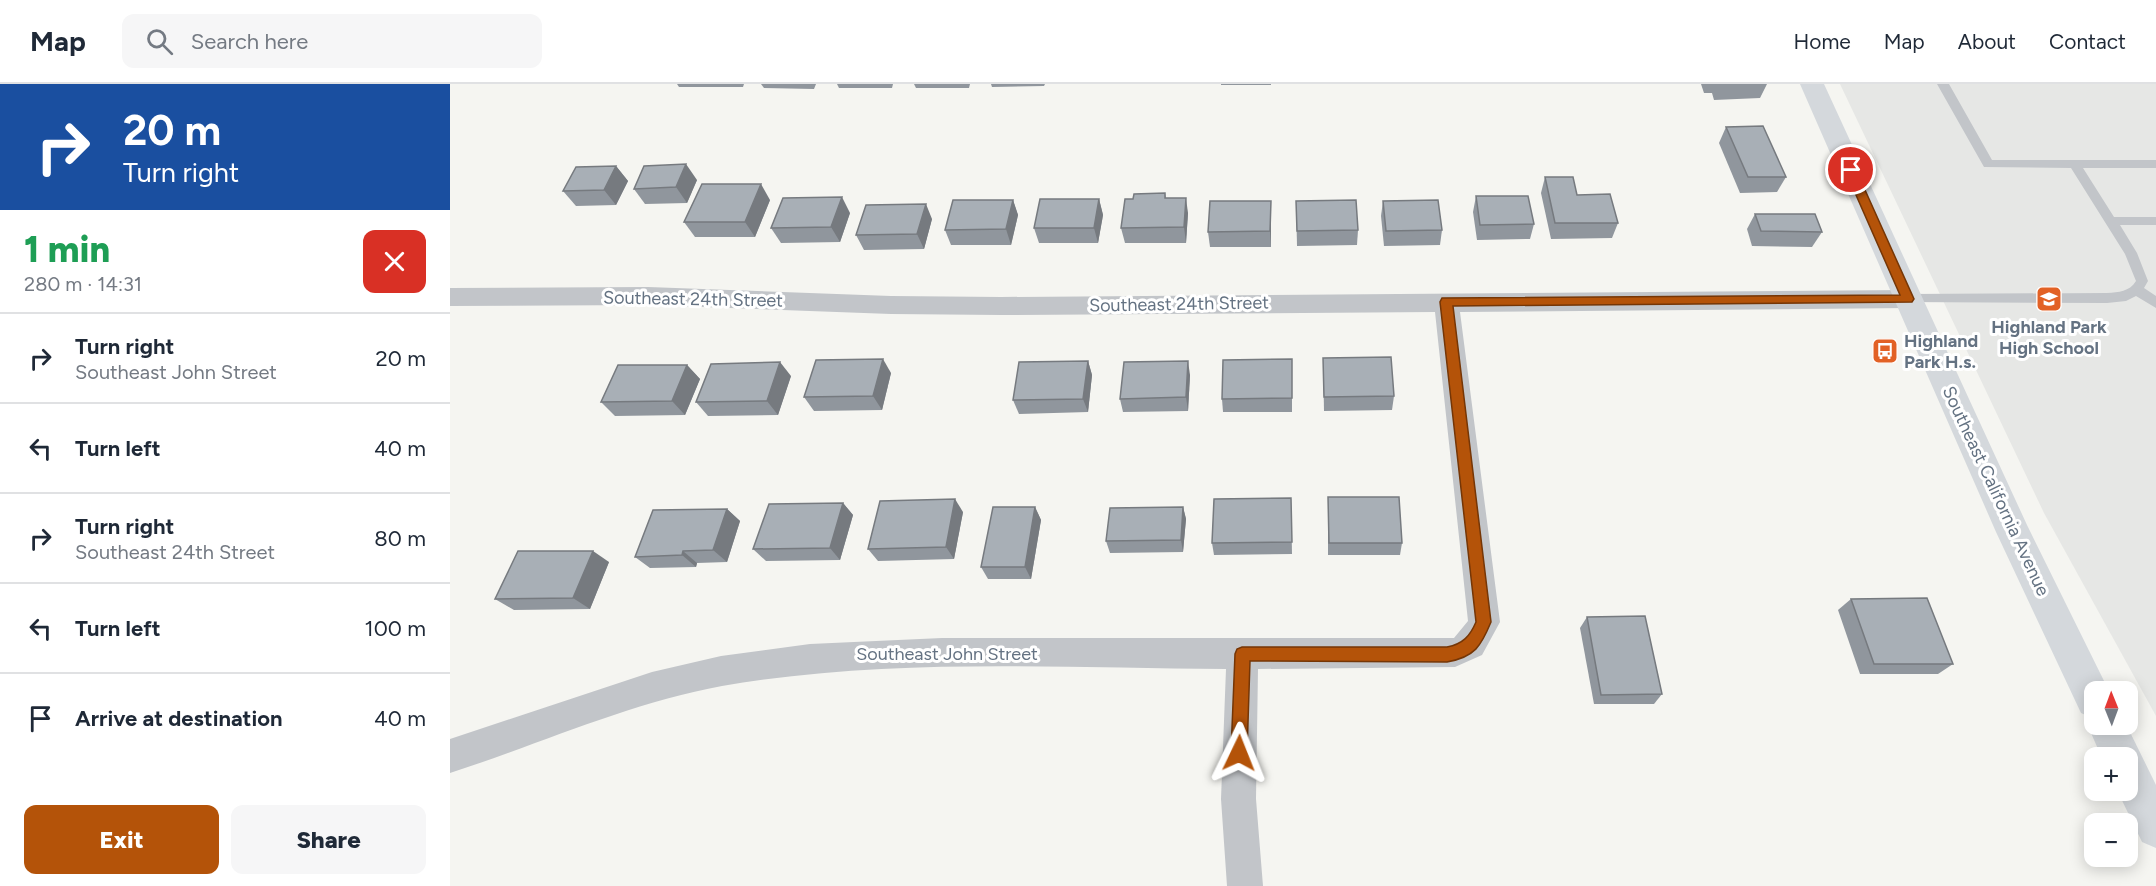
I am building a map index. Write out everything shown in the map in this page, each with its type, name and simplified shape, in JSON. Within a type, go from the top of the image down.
[{"type":"main road","name":"Southeast California Avenue","points":[[1812,84],[2013,532],[2085,681]]},
{"type":"main road","points":[[2138,791],[2156,828]]},
{"type":"street","name":"Southeast 24th Street","points":[[450,297],[648,296],[891,305],[1001,306],[1908,299]]},
{"type":"street","name":"Southeast John Street","points":[[450,756],[648,688],[719,671],[786,660],[846,654],[938,652],[1447,654],[1459,652],[1476,641],[1484,622],[1446,302]]},
{"type":"street","points":[[1242,654],[1239,753],[1242,866],[1245,886]]},
{"type":"lane","points":[[1943,84],[1988,164],[2156,164]]},
{"type":"lane","points":[[1908,299],[2107,298],[2126,296],[2137,290],[2142,281],[2138,268],[2074,164]]},
{"type":"lane","points":[[2111,221],[2156,221]]},
{"type":"lane","points":[[2137,290],[2156,303]]},
{"type":"shaded area","name":"Highland Park High School","points":[[1840,84],[2156,84],[2156,716],[2044,513]]},
{"type":"building","points":[[1763,126],[1786,177],[1748,177],[1726,127]]},
{"type":"building","points":[[686,164],[676,187],[634,189],[644,166]]},
{"type":"building","points":[[616,166],[604,190],[563,191],[576,167]]},
{"type":"building","points":[[1545,177],[1573,177],[1577,195],[1610,194],[1618,223],[1555,223]]},
{"type":"building","points":[[702,184],[761,184],[745,222],[684,222]]},
{"type":"building","points":[[1165,193],[1165,198],[1186,198],[1184,227],[1121,228],[1125,199],[1133,199],[1134,194]]},
{"type":"building","points":[[1476,196],[1528,196],[1534,224],[1480,225]]},
{"type":"building","points":[[842,197],[831,227],[771,228],[783,198]]},
{"type":"building","points":[[1040,199],[1099,199],[1094,228],[1034,228]]},
{"type":"building","points":[[953,200],[1013,200],[1006,229],[945,230]]},
{"type":"building","points":[[1356,200],[1358,230],[1297,231],[1296,201]]},
{"type":"building","points":[[1438,200],[1442,230],[1386,231],[1383,201]]},
{"type":"building","points":[[1210,201],[1271,201],[1270,231],[1208,232]]},
{"type":"building","points":[[926,204],[917,234],[856,235],[866,205]]},
{"type":"building","points":[[1755,214],[1815,214],[1822,232],[1761,231]]},
{"type":"building","points":[[1391,357],[1394,396],[1324,397],[1323,358]]},
{"type":"building","points":[[883,359],[873,396],[804,397],[816,360]]},
{"type":"building","points":[[1292,359],[1292,398],[1222,399],[1223,360]]},
{"type":"building","points":[[1088,361],[1083,399],[1013,400],[1019,362]]},
{"type":"building","points":[[1188,361],[1186,397],[1120,399],[1124,362]]},
{"type":"building","points":[[780,362],[767,401],[696,402],[711,364]]},
{"type":"building","points":[[618,365],[687,365],[672,401],[601,402]]},
{"type":"building","points":[[1328,497],[1399,497],[1402,543],[1329,543]]},
{"type":"building","points":[[1291,498],[1292,542],[1212,543],[1214,499]]},
{"type":"building","points":[[955,499],[946,547],[868,549],[880,501]]},
{"type":"building","points":[[843,503],[830,548],[753,549],[769,504]]},
{"type":"building","points":[[993,507],[1035,507],[1025,567],[981,567]]},
{"type":"building","points":[[1183,507],[1181,540],[1106,541],[1110,508]]},
{"type":"building","points":[[727,509],[713,550],[683,551],[682,555],[635,557],[653,510]]},
{"type":"building","points":[[518,551],[593,551],[573,598],[495,599]]},
{"type":"building","points":[[1927,598],[1953,664],[1874,664],[1851,599]]},
{"type":"building","points":[[1645,616],[1662,694],[1601,695],[1587,617]]},
{"type":"place","name":"Highland Park High School","points":[[2049,299]]},
{"type":"place","name":"Highland Park H.s.","points":[[1885,351]]},
{"type":"route","points":[[1239,753],[1242,654],[1447,654],[1459,652],[1476,641],[1484,622],[1446,302],[1908,299],[1851,170]]}]
